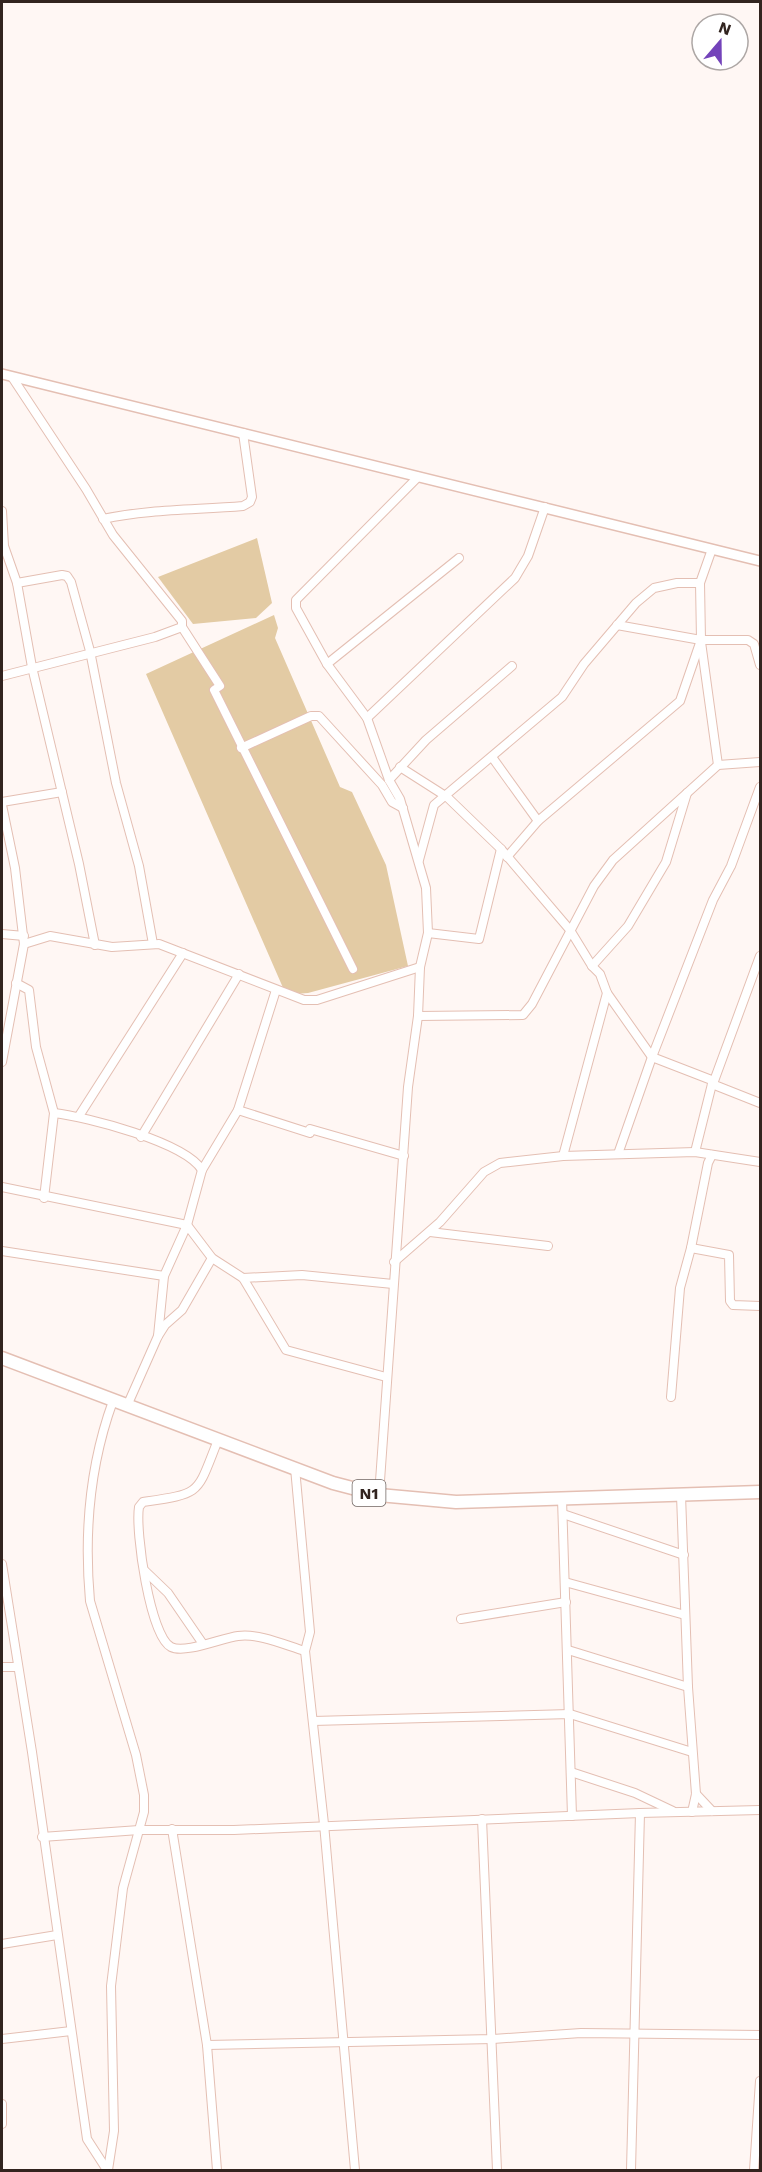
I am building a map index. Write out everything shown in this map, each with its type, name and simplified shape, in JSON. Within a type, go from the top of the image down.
[{"type":"highway","name":"N1","points":[[2,1358],[295,1468],[354,1489],[379,1495],[456,1502],[760,1492]]},
{"type":"street","points":[[2,374],[760,561]]},
{"type":"street","points":[[12,377],[86,489],[103,519],[182,621],[182,627],[220,686],[214,690],[241,748],[289,837],[353,969]]},
{"type":"street","points":[[103,519],[137,511],[191,511],[243,506],[250,502],[252,497],[243,433]]},
{"type":"street","points":[[379,1495],[408,1087],[418,1016],[420,967],[428,933],[426,888],[403,808],[389,780],[367,718],[327,664],[296,608],[296,600],[418,477]]},
{"type":"street","points":[[367,718],[515,578],[528,556],[545,507]]},
{"type":"street","points":[[2,512],[3,547],[17,584],[32,667],[80,864],[95,945]]},
{"type":"street","points":[[712,549],[700,583],[700,640],[718,765]]},
{"type":"street","points":[[327,664],[459,558]]},
{"type":"street","points":[[17,584],[67,576],[71,582],[90,651],[116,783],[142,877],[153,944]]},
{"type":"street","points":[[418,862],[430,812],[434,805],[447,797],[562,697],[584,664],[617,625],[654,588],[677,582],[700,583]]},
{"type":"street","points":[[617,625],[700,640],[748,640],[754,644],[760,665]]},
{"type":"street","points":[[2,675],[90,651],[154,637],[182,627]]},
{"type":"street","points":[[507,857],[538,821],[680,701],[700,640]]},
{"type":"street","points":[[389,780],[426,740],[512,666]]},
{"type":"street","points":[[241,748],[311,716],[319,716],[382,785],[392,802],[403,808]]},
{"type":"street","points":[[492,757],[538,821]]},
{"type":"street","points":[[418,1016],[523,1015],[532,1004],[594,886],[613,860],[718,765],[760,762]]},
{"type":"street","points":[[400,767],[447,797],[501,849],[570,930],[592,966],[600,974],[608,993],[652,1057],[760,1103]]},
{"type":"street","points":[[618,1154],[652,1057],[713,900],[731,866],[760,787]]},
{"type":"street","points":[[592,966],[628,926],[666,862],[687,791]]},
{"type":"street","points":[[2,1062],[24,940],[15,868],[2,804],[62,792]]},
{"type":"street","points":[[428,933],[480,939],[501,849]]},
{"type":"street","points":[[2,934],[24,940],[60,936],[112,947],[153,944],[183,953],[304,1000],[316,1000],[420,967]]},
{"type":"street","points":[[79,1116],[183,953]]},
{"type":"street","points":[[695,1152],[713,1082],[760,956]]},
{"type":"street","points":[[141,1137],[239,974]]},
{"type":"street","points":[[16,983],[29,990],[36,1047],[54,1113],[44,1197]]},
{"type":"street","points":[[158,1336],[164,1276],[187,1225],[202,1170],[238,1110],[276,990]]},
{"type":"street","points":[[563,1156],[608,993]]},
{"type":"street","points":[[238,1110],[310,1132],[310,1129],[404,1156]]},
{"type":"street","points":[[54,1113],[79,1116],[189,1155],[202,1170]]},
{"type":"street","points":[[394,1262],[430,1232],[491,1166],[563,1156],[695,1152],[760,1162]]},
{"type":"street","points":[[671,1397],[680,1287],[691,1248],[708,1163],[712,1155]]},
{"type":"street","points":[[2,1187],[44,1197],[104,1206],[187,1225],[212,1258],[243,1278],[286,1350],[386,1377]]},
{"type":"street","points":[[430,1232],[548,1246]]},
{"type":"street","points":[[691,1248],[729,1255],[733,1305],[760,1306]]},
{"type":"street","points":[[2,1251],[164,1276]]},
{"type":"street","points":[[127,1406],[158,1336],[165,1325],[182,1310],[212,1258]]},
{"type":"street","points":[[243,1278],[303,1275],[393,1284]]},
{"type":"street","points":[[107,2170],[114,2131],[111,1986],[123,1888],[144,1812],[141,1775],[90,1601],[88,1576],[96,1453],[113,1401]]},
{"type":"street","points":[[218,1440],[201,1483],[195,1491],[143,1502],[139,1507],[143,1570],[161,1636],[170,1646],[180,1649],[239,1636],[252,1636],[305,1651]]},
{"type":"street","points":[[295,1468],[310,1632],[305,1651],[324,1824],[355,2170]]},
{"type":"street","points":[[681,1495],[688,1687],[696,1794],[692,1812]]},
{"type":"street","points":[[562,1499],[572,1816]]},
{"type":"street","points":[[563,1514],[684,1555]]},
{"type":"street","points":[[2,1563],[32,1752],[42,1837],[87,2139],[107,2170]]},
{"type":"street","points":[[143,1570],[168,1593],[203,1644]]},
{"type":"street","points":[[565,1582],[686,1615]]},
{"type":"street","points":[[461,1618],[566,1602]]},
{"type":"street","points":[[568,1650],[688,1687]]},
{"type":"street","points":[[2,1667],[17,1667]]},
{"type":"street","points":[[313,1721],[570,1714],[692,1752]]},
{"type":"street","points":[[571,1772],[642,1796],[675,1812]]},
{"type":"street","points":[[696,1794],[712,1811]]},
{"type":"street","points":[[42,1837],[139,1830],[234,1830],[324,1824],[482,1820],[640,1812],[760,1810]]},
{"type":"street","points":[[632,2170],[640,1812]]},
{"type":"street","points":[[482,1820],[497,2170]]},
{"type":"street","points":[[172,1829],[207,2045],[217,2170]]},
{"type":"street","points":[[2,1944],[57,1935]]},
{"type":"street","points":[[2,2039],[71,2031]]},
{"type":"street","points":[[207,2045],[493,2039],[581,2033],[760,2035]]},
{"type":"street","points":[[754,2170],[760,2081]]},
{"type":"street","points":[[2,2104],[2,2124]]},
{"type":"shaded area","points":[[257,538],[272,603],[256,618],[193,624],[158,577]]},
{"type":"shaded area","points":[[274,615],[278,628],[275,638],[340,787],[352,792],[386,865],[408,966],[308,993],[294,994],[284,990],[146,674]]}]
